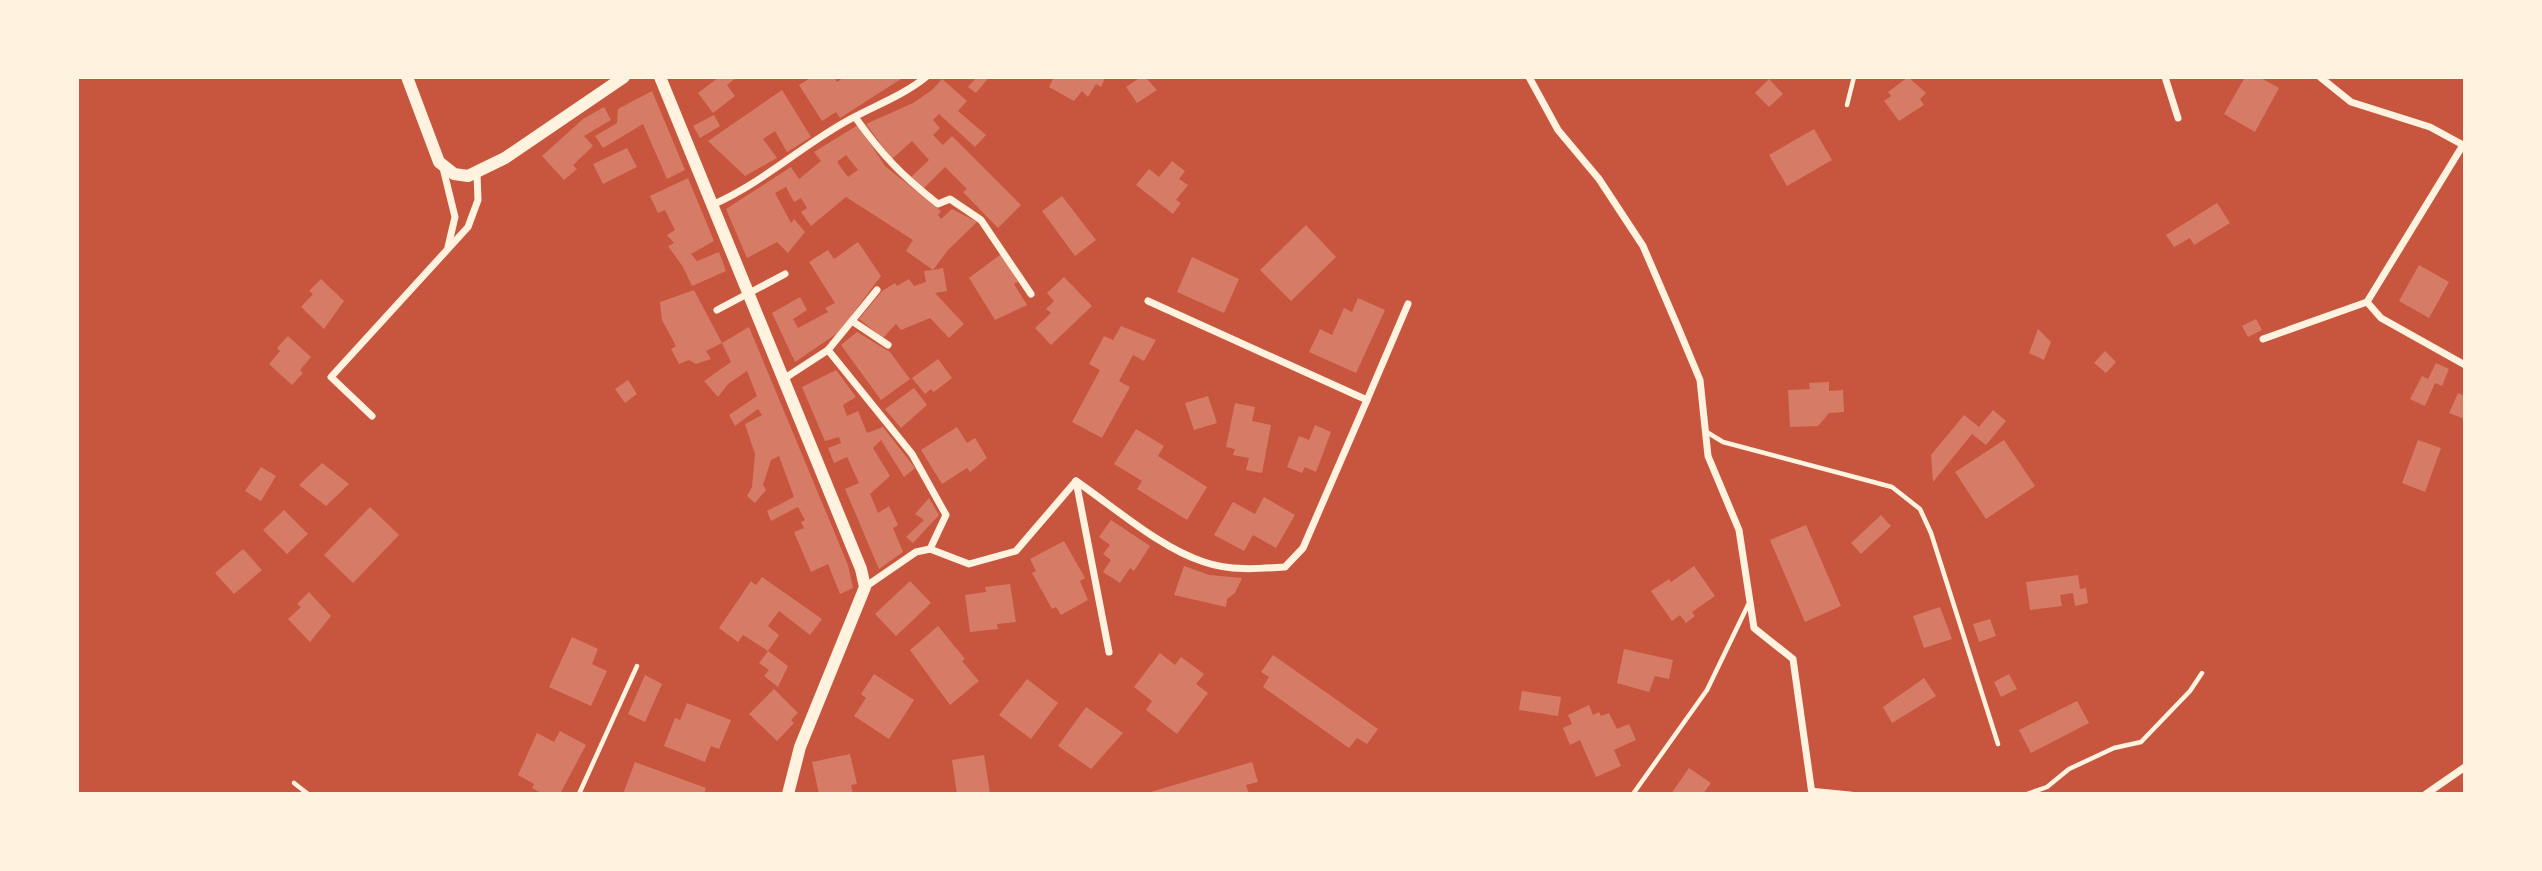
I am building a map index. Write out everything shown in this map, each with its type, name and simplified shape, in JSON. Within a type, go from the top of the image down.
[{"type":"main road","points":[[407,77],[435,155],[443,168],[459,176],[477,174],[624,77]]},
{"type":"main road","points":[[660,77],[782,380],[820,465],[861,569],[865,587],[800,747],[788,794]]},
{"type":"street","points":[[712,205],[749,189],[855,117],[893,100],[926,77]]},
{"type":"street","points":[[1529,77],[1558,130],[1599,179],[1643,246],[1700,380],[1705,407],[1704,430],[1708,456],[1739,530],[1748,605],[1754,628],[1793,659],[1812,792]]},
{"type":"street","points":[[2165,77],[2178,118]]},
{"type":"street","points":[[2263,339],[2367,302],[2464,145],[2430,127],[2351,102],[2320,77]]},
{"type":"street","points":[[855,117],[888,162],[908,180],[938,204],[950,199],[981,220],[1031,294]]},
{"type":"street","points":[[443,168],[455,217],[447,251]]},
{"type":"street","points":[[372,416],[331,377],[468,227],[478,200],[477,174]]},
{"type":"street","points":[[717,310],[785,274]]},
{"type":"street","points":[[782,380],[828,350],[877,290]]},
{"type":"street","points":[[1148,301],[1367,400]]},
{"type":"street","points":[[2367,302],[2381,318],[2465,365]]},
{"type":"street","points":[[1076,481],[1193,558],[1245,570],[1285,567],[1303,548],[1408,304]]},
{"type":"street","points":[[852,321],[888,345]]},
{"type":"street","points":[[828,350],[912,454],[946,515],[930,549]]},
{"type":"street","points":[[865,587],[916,552],[930,549],[969,564],[1016,551],[1076,481]]},
{"type":"street","points":[[1076,481],[1109,652]]},
{"type":"street","points":[[2426,794],[2465,767]]},
{"type":"lane","points":[[1847,105],[1854,77]]},
{"type":"lane","points":[[1704,430],[1723,442],[1892,487],[1920,509],[1935,546],[1998,744]]},
{"type":"lane","points":[[1633,794],[1707,690],[1748,605]]},
{"type":"lane","points":[[579,794],[637,666]]},
{"type":"lane","points":[[2026,794],[2047,787],[2069,769],[2114,748],[2141,742],[2190,691],[2202,673]]},
{"type":"lane","points":[[294,783],[308,794]]},
{"type":"lane","points":[[2047,787],[2050,794]]},
{"type":"lane","points":[[1812,792],[1852,794]]},
{"type":"building","points":[[719,77],[737,77],[727,85],[735,96],[713,113],[698,93]]},
{"type":"building","points":[[812,77],[834,77],[837,82],[844,77],[904,77],[840,118],[836,112],[822,121],[799,85]]},
{"type":"building","points":[[977,77],[989,77],[976,93],[968,87]]},
{"type":"building","points":[[1054,77],[1105,78],[1101,87],[1096,84],[1088,97],[1082,91],[1074,101],[1049,87]]},
{"type":"building","points":[[1145,77],[1157,90],[1137,103],[1126,87]]},
{"type":"building","points":[[1908,77],[1926,93],[1920,99],[1924,105],[1899,121],[1884,101],[1891,96],[1888,92]]},
{"type":"building","points":[[2245,77],[2259,77],[2279,88],[2255,132],[2224,114]]},
{"type":"building","points":[[942,79],[967,101],[958,111],[986,135],[975,147],[939,114],[933,120],[940,128],[933,135],[943,145],[952,136],[1021,205],[998,228],[963,192],[967,189],[945,167],[923,189],[911,177],[929,160],[912,141],[892,159],[866,124],[913,103]]},
{"type":"building","points":[[1769,79],[1783,94],[1769,107],[1755,93]]},
{"type":"building","points":[[782,90],[811,137],[787,152],[775,131],[763,139],[777,158],[745,176],[708,141]]},
{"type":"building","points":[[652,91],[685,170],[667,179],[643,124],[603,148],[595,136],[617,123],[618,109]]},
{"type":"building","points":[[604,107],[611,120],[584,136],[593,146],[573,165],[577,169],[564,180],[542,156],[583,119]]},
{"type":"building","points":[[714,115],[720,126],[700,138],[693,126]]},
{"type":"building","points":[[858,125],[885,166],[941,211],[938,215],[941,219],[952,209],[977,222],[948,250],[933,270],[906,251],[913,240],[846,197],[811,226],[801,212],[807,208],[801,198],[794,202],[786,187],[775,193],[791,223],[794,219],[805,232],[788,253],[777,242],[747,258],[726,209],[791,167],[799,179],[821,161],[814,152]],"holes":[[[846,155],[858,170],[848,177],[837,162]]]},
{"type":"building","points":[[1814,129],[1832,160],[1787,186],[1769,155]]},
{"type":"building","points":[[627,148],[637,167],[603,184],[593,164]]},
{"type":"building","points":[[1172,161],[1185,171],[1179,179],[1188,185],[1176,200],[1181,203],[1173,214],[1136,185],[1149,169],[1159,177]]},
{"type":"building","points":[[688,178],[714,241],[691,254],[697,261],[719,252],[726,271],[692,286],[668,246],[674,243],[667,235],[675,230],[665,210],[658,213],[650,196]]},
{"type":"building","points":[[1062,196],[1096,240],[1075,256],[1042,211]]},
{"type":"building","points":[[2217,203],[2230,223],[2194,245],[2190,238],[2174,247],[2166,235]]},
{"type":"building","points":[[1306,225],[1336,257],[1291,301],[1260,270]]},
{"type":"building","points":[[858,242],[881,276],[839,332],[795,362],[772,313],[800,297],[807,310],[793,319],[798,328],[828,312],[825,308],[835,303],[809,262],[828,250],[834,259]]},
{"type":"building","points":[[1001,254],[1018,282],[1014,284],[1027,305],[995,320],[969,278]]},
{"type":"building","points":[[1192,257],[1239,279],[1224,313],[1177,292]]},
{"type":"building","points":[[2419,265],[2449,282],[2429,318],[2399,301]]},
{"type":"building","points":[[943,268],[947,291],[935,293],[964,324],[949,338],[930,318],[901,330],[896,324],[883,338],[859,319],[882,291],[895,283],[897,286],[909,279],[914,286],[926,282],[924,271]]},
{"type":"building","points":[[1064,277],[1092,306],[1051,345],[1035,328],[1051,313],[1046,309],[1054,301],[1047,293]]},
{"type":"building","points":[[321,279],[344,301],[324,329],[301,307],[313,294],[309,291]]},
{"type":"building","points":[[694,290],[722,343],[706,351],[711,359],[696,364],[689,360],[679,364],[671,349],[676,346],[662,320],[660,302]]},
{"type":"building","points":[[1358,298],[1385,310],[1356,373],[1309,352],[1320,329],[1332,335],[1344,308],[1352,312]]},
{"type":"building","points":[[2256,319],[2262,330],[2248,337],[2242,326]]},
{"type":"building","points":[[1121,326],[1156,340],[1144,361],[1133,355],[1119,381],[1130,387],[1102,438],[1072,422],[1100,370],[1089,364],[1104,336],[1113,340]]},
{"type":"building","points":[[749,327],[848,565],[853,588],[840,594],[828,564],[811,572],[794,532],[804,528],[801,522],[805,520],[798,507],[771,521],[767,511],[794,497],[779,456],[771,460],[763,485],[766,490],[755,503],[747,496],[752,487],[755,454],[745,424],[762,415],[758,409],[735,426],[729,415],[757,396],[747,371],[728,384],[718,397],[704,381],[731,362],[722,343]]},
{"type":"building","points":[[2038,329],[2051,342],[2044,360],[2029,353]]},
{"type":"building","points":[[857,332],[890,352],[910,379],[881,400],[841,345]]},
{"type":"building","points":[[288,336],[311,357],[300,370],[303,373],[292,385],[269,364],[280,351],[277,348]]},
{"type":"building","points":[[2105,351],[2116,362],[2106,373],[2094,363]]},
{"type":"building","points":[[938,359],[952,378],[934,392],[931,389],[925,394],[912,378]]},
{"type":"building","points":[[2436,363],[2449,369],[2442,386],[2435,383],[2425,406],[2410,399],[2422,376],[2428,379]]},
{"type":"building","points":[[836,370],[856,397],[843,405],[847,416],[858,411],[867,433],[883,427],[915,468],[904,477],[881,440],[873,448],[890,476],[870,494],[878,513],[889,506],[898,525],[893,528],[903,552],[879,569],[845,489],[859,483],[847,457],[834,463],[828,448],[841,443],[839,437],[825,441],[802,387]]},
{"type":"building","points":[[628,380],[637,394],[625,403],[615,389]]},
{"type":"building","points":[[1829,382],[1829,391],[1843,390],[1844,412],[1829,413],[1818,426],[1790,427],[1788,390],[1810,389],[1809,383]]},
{"type":"building","points":[[914,388],[927,405],[901,428],[885,409]]},
{"type":"building","points":[[2458,393],[2465,396],[2465,419],[2449,413]]},
{"type":"building","points":[[1208,396],[1217,423],[1194,430],[1185,403]]},
{"type":"building","points":[[1235,403],[1255,407],[1252,421],[1271,425],[1262,473],[1246,470],[1249,458],[1233,455],[1235,449],[1226,447]]},
{"type":"building","points":[[1993,410],[2006,421],[1986,445],[1972,434],[1933,482],[1931,455],[1964,415],[1979,427]]},
{"type":"building","points":[[1315,425],[1331,432],[1316,472],[1305,467],[1302,473],[1287,467],[1299,436],[1309,440]]},
{"type":"building","points":[[957,427],[967,443],[975,438],[987,458],[970,472],[967,468],[942,484],[921,450]]},
{"type":"building","points":[[1136,429],[1164,446],[1158,456],[1207,487],[1187,520],[1137,489],[1142,481],[1114,464]]},
{"type":"building","points":[[2004,440],[2035,486],[1986,519],[1955,472]]},
{"type":"building","points":[[2418,440],[2441,448],[2425,492],[2402,483]]},
{"type":"building","points":[[322,463],[349,484],[326,506],[299,485]]},
{"type":"building","points":[[261,467],[276,476],[261,501],[245,491]]},
{"type":"building","points":[[1264,497],[1295,515],[1276,548],[1253,535],[1244,551],[1214,535],[1233,502],[1255,514]]},
{"type":"building","points":[[929,498],[939,515],[913,543],[906,537],[924,520],[915,514]]},
{"type":"building","points":[[370,507],[399,535],[353,583],[324,555]]},
{"type":"building","points":[[284,510],[308,534],[287,554],[263,530]]},
{"type":"building","points":[[1881,515],[1891,526],[1861,554],[1851,543]]},
{"type":"building","points":[[1111,520],[1150,546],[1134,571],[1130,568],[1120,583],[1103,572],[1111,560],[1103,554],[1110,545],[1099,537]]},
{"type":"building","points":[[1806,525],[1841,606],[1805,622],[1770,540]]},
{"type":"building","points":[[1064,541],[1085,578],[1080,581],[1088,600],[1061,615],[1056,607],[1052,609],[1032,573],[1036,571],[1030,559]]},
{"type":"building","points":[[243,549],[262,570],[234,594],[215,573]]},
{"type":"building","points":[[1184,566],[1209,575],[1242,578],[1235,593],[1227,599],[1226,607],[1174,595]]},
{"type":"building","points":[[1694,566],[1715,596],[1692,612],[1695,616],[1686,623],[1680,615],[1672,621],[1651,591],[1669,579],[1671,582]]},
{"type":"building","points":[[2078,575],[2080,589],[2086,588],[2088,603],[2075,606],[2073,593],[2060,595],[2062,606],[2030,610],[2026,582]]},
{"type":"building","points":[[762,577],[822,619],[810,635],[779,611],[768,626],[779,635],[768,651],[743,635],[738,642],[719,628],[751,581],[756,585]]},
{"type":"building","points":[[910,581],[931,603],[896,636],[875,614]]},
{"type":"building","points":[[1010,584],[1016,622],[997,624],[998,629],[970,632],[965,595],[986,592],[985,587]]},
{"type":"building","points":[[309,592],[331,616],[310,642],[288,619],[301,607],[297,604]]},
{"type":"building","points":[[1940,607],[1952,639],[1924,648],[1913,616]]},
{"type":"building","points":[[1990,619],[1996,636],[1979,642],[1973,624]]},
{"type":"building","points":[[938,626],[979,681],[950,705],[910,650]]},
{"type":"building","points":[[572,637],[598,649],[592,664],[607,671],[591,706],[549,687]]},
{"type":"building","points":[[1624,649],[1673,660],[1669,679],[1655,676],[1649,692],[1617,683]]},
{"type":"building","points":[[768,651],[788,666],[778,687],[764,676],[769,670],[759,663]]},
{"type":"building","points":[[1160,653],[1175,665],[1181,657],[1204,674],[1196,684],[1208,693],[1177,734],[1146,710],[1152,701],[1134,687]]},
{"type":"building","points":[[1273,655],[1378,729],[1367,744],[1357,738],[1349,748],[1263,687],[1269,677],[1261,672]]},
{"type":"building","points":[[874,674],[914,700],[889,739],[854,716],[866,698],[861,694]]},
{"type":"building","points":[[2009,674],[2017,689],[2001,697],[1994,682]]},
{"type":"building","points":[[645,675],[662,684],[645,722],[628,714]]},
{"type":"building","points":[[1924,678],[1936,696],[1892,723],[1883,707]]},
{"type":"building","points":[[1027,679],[1058,703],[1031,739],[999,715]]},
{"type":"building","points":[[774,689],[798,713],[791,720],[794,723],[777,741],[749,714]]},
{"type":"building","points":[[1522,691],[1561,697],[1558,716],[1519,710]]},
{"type":"building","points":[[2077,701],[2089,723],[2031,753],[2019,730]]},
{"type":"building","points":[[687,703],[731,720],[719,749],[711,746],[705,762],[664,746],[675,718],[680,720]]},
{"type":"building","points":[[1589,705],[1593,715],[1599,712],[1601,716],[1609,713],[1617,729],[1629,724],[1636,740],[1614,750],[1621,766],[1596,777],[1580,740],[1570,745],[1563,728],[1572,724],[1568,715]]},
{"type":"building","points":[[1086,707],[1123,733],[1091,769],[1058,746]]},
{"type":"building","points":[[560,731],[586,745],[560,794],[543,794],[532,788],[534,784],[518,775],[537,733],[554,742]]},
{"type":"building","points":[[850,754],[857,784],[851,785],[853,794],[819,794],[812,762]]},
{"type":"building","points":[[984,755],[990,794],[957,794],[952,760]]},
{"type":"building","points":[[635,762],[706,788],[704,794],[623,794]]},
{"type":"building","points":[[1252,762],[1258,782],[1246,785],[1249,794],[1144,794]]},
{"type":"building","points":[[1689,768],[1711,783],[1703,794],[1671,794]]}]
